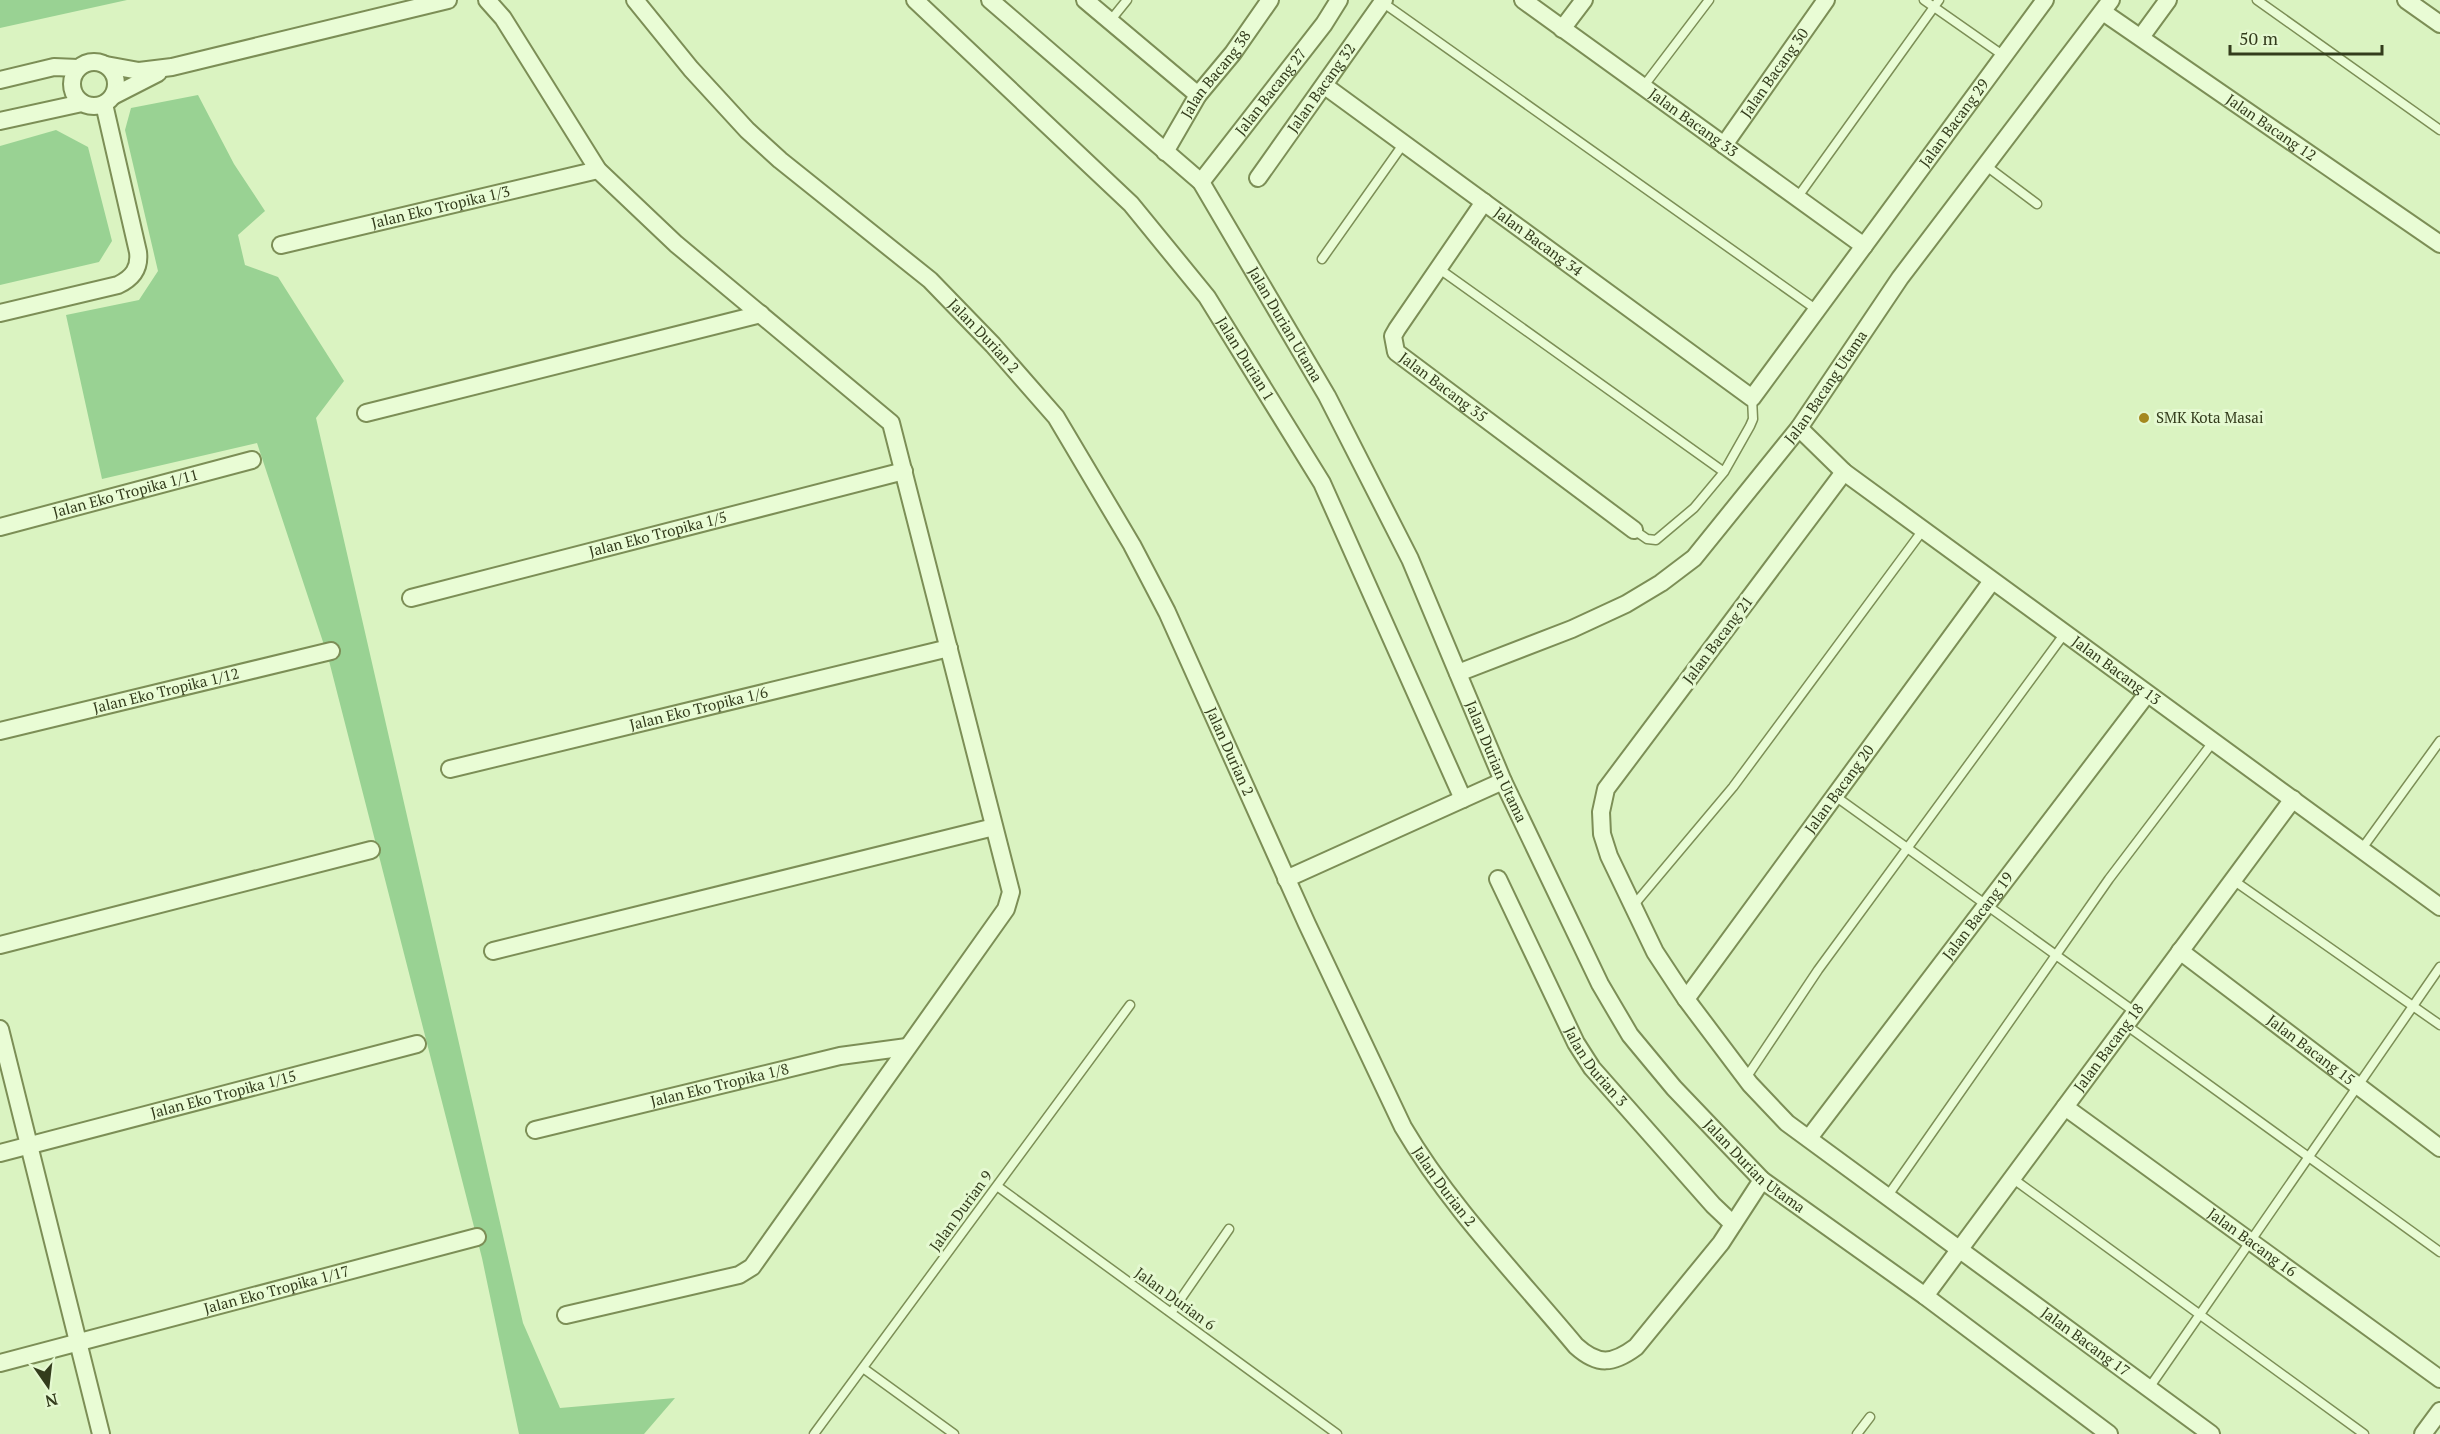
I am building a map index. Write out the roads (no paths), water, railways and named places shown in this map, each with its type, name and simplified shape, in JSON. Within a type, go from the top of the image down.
[{"type":"street","points":[[0,80],[54,67],[78,68],[92,62],[139,70],[172,67],[448,0]]},
{"type":"street","points":[[487,0],[502,18],[598,170],[676,244],[888,419],[894,430],[1011,892],[1009,904],[748,1270],[566,1315]]},
{"type":"street","name":"Jalan Durian 2","points":[[635,0],[691,69],[747,130],[780,160],[930,280],[993,345],[1056,417],[1132,545],[1167,612],[1286,879],[1404,1127],[1421,1157],[1568,1337],[1588,1358],[1620,1359],[1636,1347],[1733,1224],[1762,1180]]},
{"type":"street","name":"Jalan Durian 1","points":[[915,0],[1131,204],[1207,297],[1322,483],[1463,799]]},
{"type":"street","name":"Jalan Durian Utama","points":[[990,0],[1201,182],[1327,396],[1410,559],[1503,781],[1600,984],[1630,1035],[1674,1088],[1762,1180],[1924,1296],[2109,1434]]},
{"type":"street","points":[[1085,0],[1198,95]]},
{"type":"street","name":"Jalan Bacang 38","points":[[1165,152],[1198,95],[1233,53],[1270,0]]},
{"type":"street","name":"Jalan Bacang 27","points":[[1201,182],[1324,24],[1339,0]]},
{"type":"street","name":"Jalan Bacang 33","points":[[1523,0],[1864,246]]},
{"type":"street","points":[[1562,29],[1584,0]]},
{"type":"street","name":"Jalan Bacang 30","points":[[1724,145],[1826,0]]},
{"type":"street","name":"Jalan Bacang 29","points":[[1752,398],[2045,0]]},
{"type":"street","points":[[2141,37],[2168,0]]},
{"type":"street","points":[[2406,0],[2440,24]]},
{"type":"street","name":"Jalan Bacang 32","points":[[1258,178],[1383,1]]},
{"type":"street","name":"Jalan Bacang 12","points":[[2107,6],[2141,37],[2440,244]]},
{"type":"street","name":"Jalan Bacang Utama","points":[[1458,673],[1626,604],[1694,558],[1799,428],[1900,278],[2107,6]]},
{"type":"street","points":[[0,313],[118,285],[132,276],[137,269],[138,252],[108,100],[116,90],[115,76],[106,65]]},
{"type":"street","points":[[0,121],[82,103],[93,106],[172,67]]},
{"type":"street","points":[[78,68],[72,87],[82,103]]},
{"type":"street","name":"Jalan Bacang 34","points":[[1325,86],[1752,398]]},
{"type":"street","name":"Jalan Eko Tropika 1/3","points":[[281,245],[598,170]]},
{"type":"street","name":"Jalan Bacang 35","points":[[1484,202],[1397,329],[1394,336],[1396,352],[1634,530]]},
{"type":"street","points":[[366,413],[761,314]]},
{"type":"street","name":"Jalan Bacang 13","points":[[1799,428],[1844,472],[2440,907]]},
{"type":"street","name":"Jalan Eko Tropika 1/11","points":[[0,527],[252,460]]},
{"type":"street","name":"Jalan Eko Tropika 1/5","points":[[411,598],[904,471]]},
{"type":"street","name":"Jalan Bacang 21","points":[[1601,812],[1606,789],[1844,472]]},
{"type":"street","name":"Jalan Bacang 20","points":[[1686,999],[1992,581]]},
{"type":"street","name":"Jalan Eko Tropika 1/6","points":[[450,770],[949,648]]},
{"type":"street","name":"Jalan Eko Tropika 1/12","points":[[0,731],[332,651]]},
{"type":"street","name":"Jalan Bacang 19","points":[[1809,1138],[2147,694]]},
{"type":"street","points":[[1286,879],[1503,781]]},
{"type":"street","name":"Jalan Bacang 18","points":[[1924,1296],[2293,800]]},
{"type":"street","name":"Jalan Bacang 17","points":[[1601,812],[1605,845],[1655,952],[1686,999],[1746,1078],[1787,1122],[2211,1434]]},
{"type":"street","points":[[493,951],[994,827]]},
{"type":"street","points":[[0,945],[371,850]]},
{"type":"street","name":"Jalan Durian 3","points":[[1498,879],[1576,1042],[1592,1068],[1713,1205],[1733,1224]]},
{"type":"street","name":"Jalan Bacang 15","points":[[2180,951],[2440,1148]]},
{"type":"street","points":[[0,1029],[101,1434]]},
{"type":"street","name":"Jalan Eko Tropika 1/15","points":[[0,1153],[417,1044]]},
{"type":"street","name":"Jalan Eko Tropika 1/8","points":[[535,1130],[840,1056],[907,1047]]},
{"type":"street","name":"Jalan Bacang 16","points":[[2065,1107],[2440,1379]]},
{"type":"street","name":"Jalan Eko Tropika 1/17","points":[[0,1364],[477,1237]]},
{"type":"street","points":[[2423,1434],[2440,1411]]},
{"type":"lane","points":[[1110,21],[1127,0]]},
{"type":"lane","points":[[1643,87],[1709,0]]},
{"type":"lane","points":[[1924,0],[1937,4],[2004,56]]},
{"type":"lane","points":[[2257,0],[2440,130]]},
{"type":"lane","points":[[1383,1],[1817,310]]},
{"type":"lane","points":[[1797,198],[1937,4]]},
{"type":"lane","points":[[1322,259],[1404,144]]},
{"type":"lane","points":[[1985,165],[2037,204]]},
{"type":"lane","points":[[1438,268],[1724,472]]},
{"type":"lane","points":[[1634,530],[1647,539],[1661,538],[1694,508],[1724,472],[1752,423],[1752,398]]},
{"type":"lane","points":[[1633,906],[1733,787],[1923,530]]},
{"type":"lane","points":[[1746,1078],[1818,970],[2065,633]]},
{"type":"lane","points":[[2361,850],[2440,741]]},
{"type":"lane","points":[[1887,1197],[2109,879],[2213,742]]},
{"type":"lane","points":[[1834,796],[2056,955],[2131,1018],[2308,1157],[2440,1252]]},
{"type":"lane","points":[[2233,880],[2440,1025]]},
{"type":"lane","points":[[2149,1388],[2440,967]]},
{"type":"lane","name":"Jalan Durian 9","points":[[814,1434],[1130,1005]]},
{"type":"lane","points":[[2012,1178],[2364,1434]]},
{"type":"lane","name":"Jalan Durian 6","points":[[997,1186],[1337,1434]]},
{"type":"lane","points":[[1171,1313],[1229,1229]]},
{"type":"lane","points":[[863,1368],[954,1434]]},
{"type":"lane","points":[[1857,1434],[1870,1417]]},
{"type":"place","name":"SMK Kota Masai","points":[[2144,418]]}]
